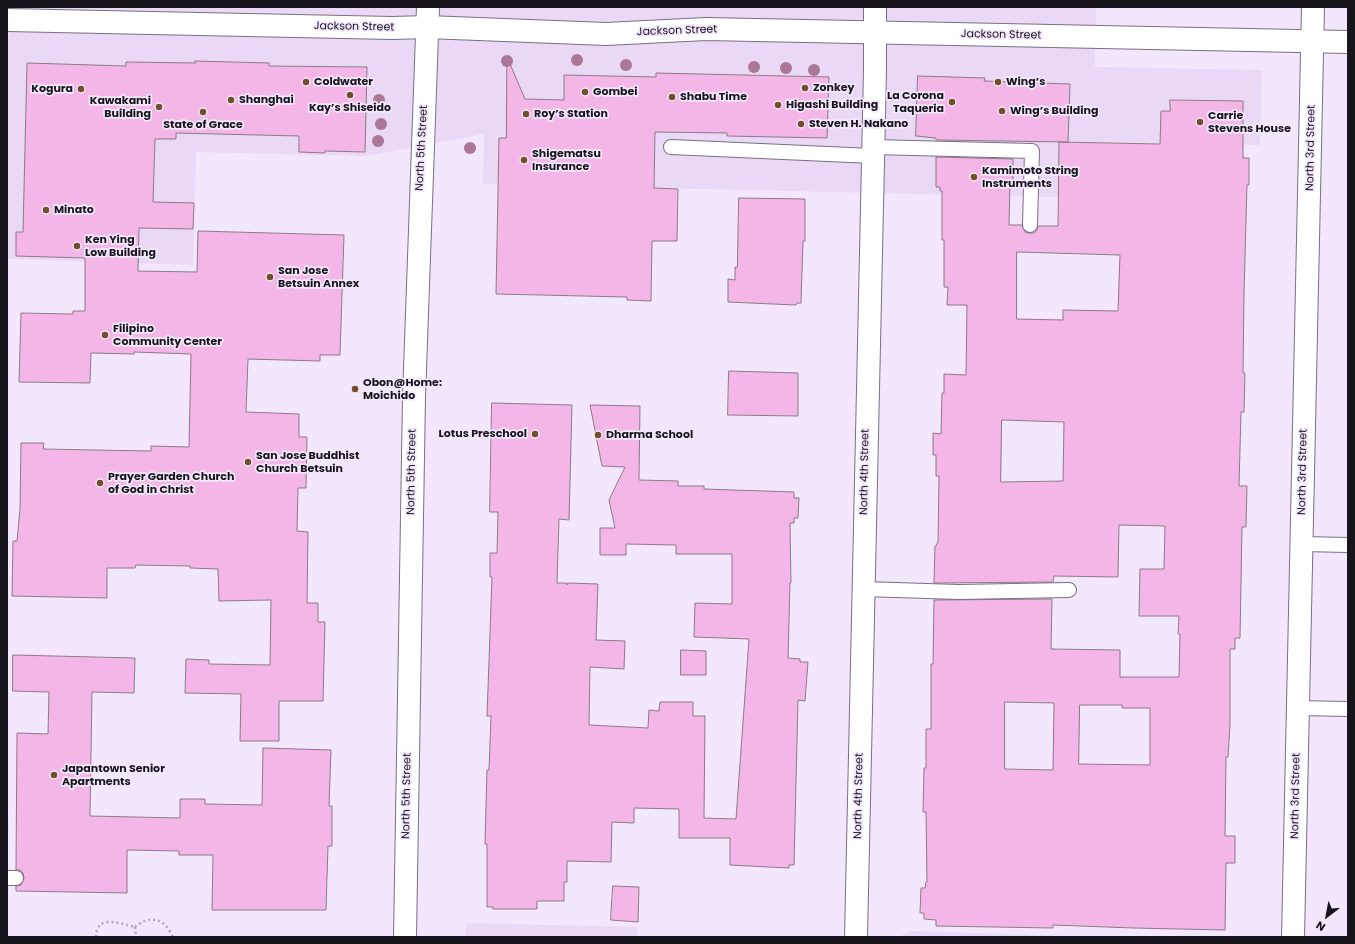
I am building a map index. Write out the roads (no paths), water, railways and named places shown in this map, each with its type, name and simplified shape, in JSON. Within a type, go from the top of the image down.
[{"type":"street","name":"North 4th Street","points":[[856,937],[875,7]]},
{"type":"street","name":"North 3rd Street","points":[[1293,937],[1313,7]]},
{"type":"street","name":"Jackson Street","points":[[7,20],[392,28],[428,17],[606,34],[706,29],[1348,42]]},
{"type":"street","name":"North 5th Street","points":[[405,937],[414,397],[428,17]]},
{"type":"lane","points":[[671,148],[873,151],[1032,151],[1030,225]]},
{"type":"lane","points":[[1302,544],[1348,545]]},
{"type":"lane","points":[[863,589],[959,592],[1069,590]]},
{"type":"lane","points":[[1298,708],[1348,709]]},
{"type":"place","name":"Coldwater","points":[[306,82]]},
{"type":"place","name":"Wing’s","points":[[998,82]]},
{"type":"place","name":"Zonkey","points":[[805,88]]},
{"type":"place","name":"Kogura","points":[[81,89]]},
{"type":"place","name":"Gombei","points":[[585,92]]},
{"type":"place","name":"Kay’s Shiseido","points":[[350,95]]},
{"type":"place","name":"Shabu Time","points":[[672,97]]},
{"type":"place","name":"Shanghai","points":[[231,100]]},
{"type":"place","name":"La Corona Taqueria","points":[[952,102]]},
{"type":"place","name":"Higashi Building","points":[[778,105]]},
{"type":"place","name":"Kawakami Building","points":[[159,107]]},
{"type":"place","name":"Wing’s Building","points":[[1002,111]]},
{"type":"place","name":"State of Grace","points":[[203,112]]},
{"type":"place","name":"Roy’s Station","points":[[526,114]]},
{"type":"place","name":"Carrie Stevens House","points":[[1200,122]]},
{"type":"place","name":"Steven H. Nakano","points":[[801,124]]},
{"type":"place","name":"Shigematsu Insurance","points":[[524,160]]},
{"type":"place","name":"Kamimoto String Instruments","points":[[974,177]]},
{"type":"place","name":"Minato","points":[[46,210]]},
{"type":"place","name":"Ken Ying Low Building","points":[[77,246]]},
{"type":"place","name":"San Jose Betsuin Annex","points":[[270,277]]},
{"type":"place","name":"Filipino Community Center","points":[[105,335]]},
{"type":"place","name":"Obon@Home: Moichido","points":[[355,389]]},
{"type":"place","name":"Lotus Preschool","points":[[535,434]]},
{"type":"place","name":"Dharma School","points":[[598,435]]},
{"type":"place","name":"San Jose Buddhist Church Betsuin","points":[[248,462]]},
{"type":"place","name":"Prayer Garden Church of God in Christ","points":[[100,483]]},
{"type":"place","name":"Japantown Senior Apartments","points":[[54,775]]}]
